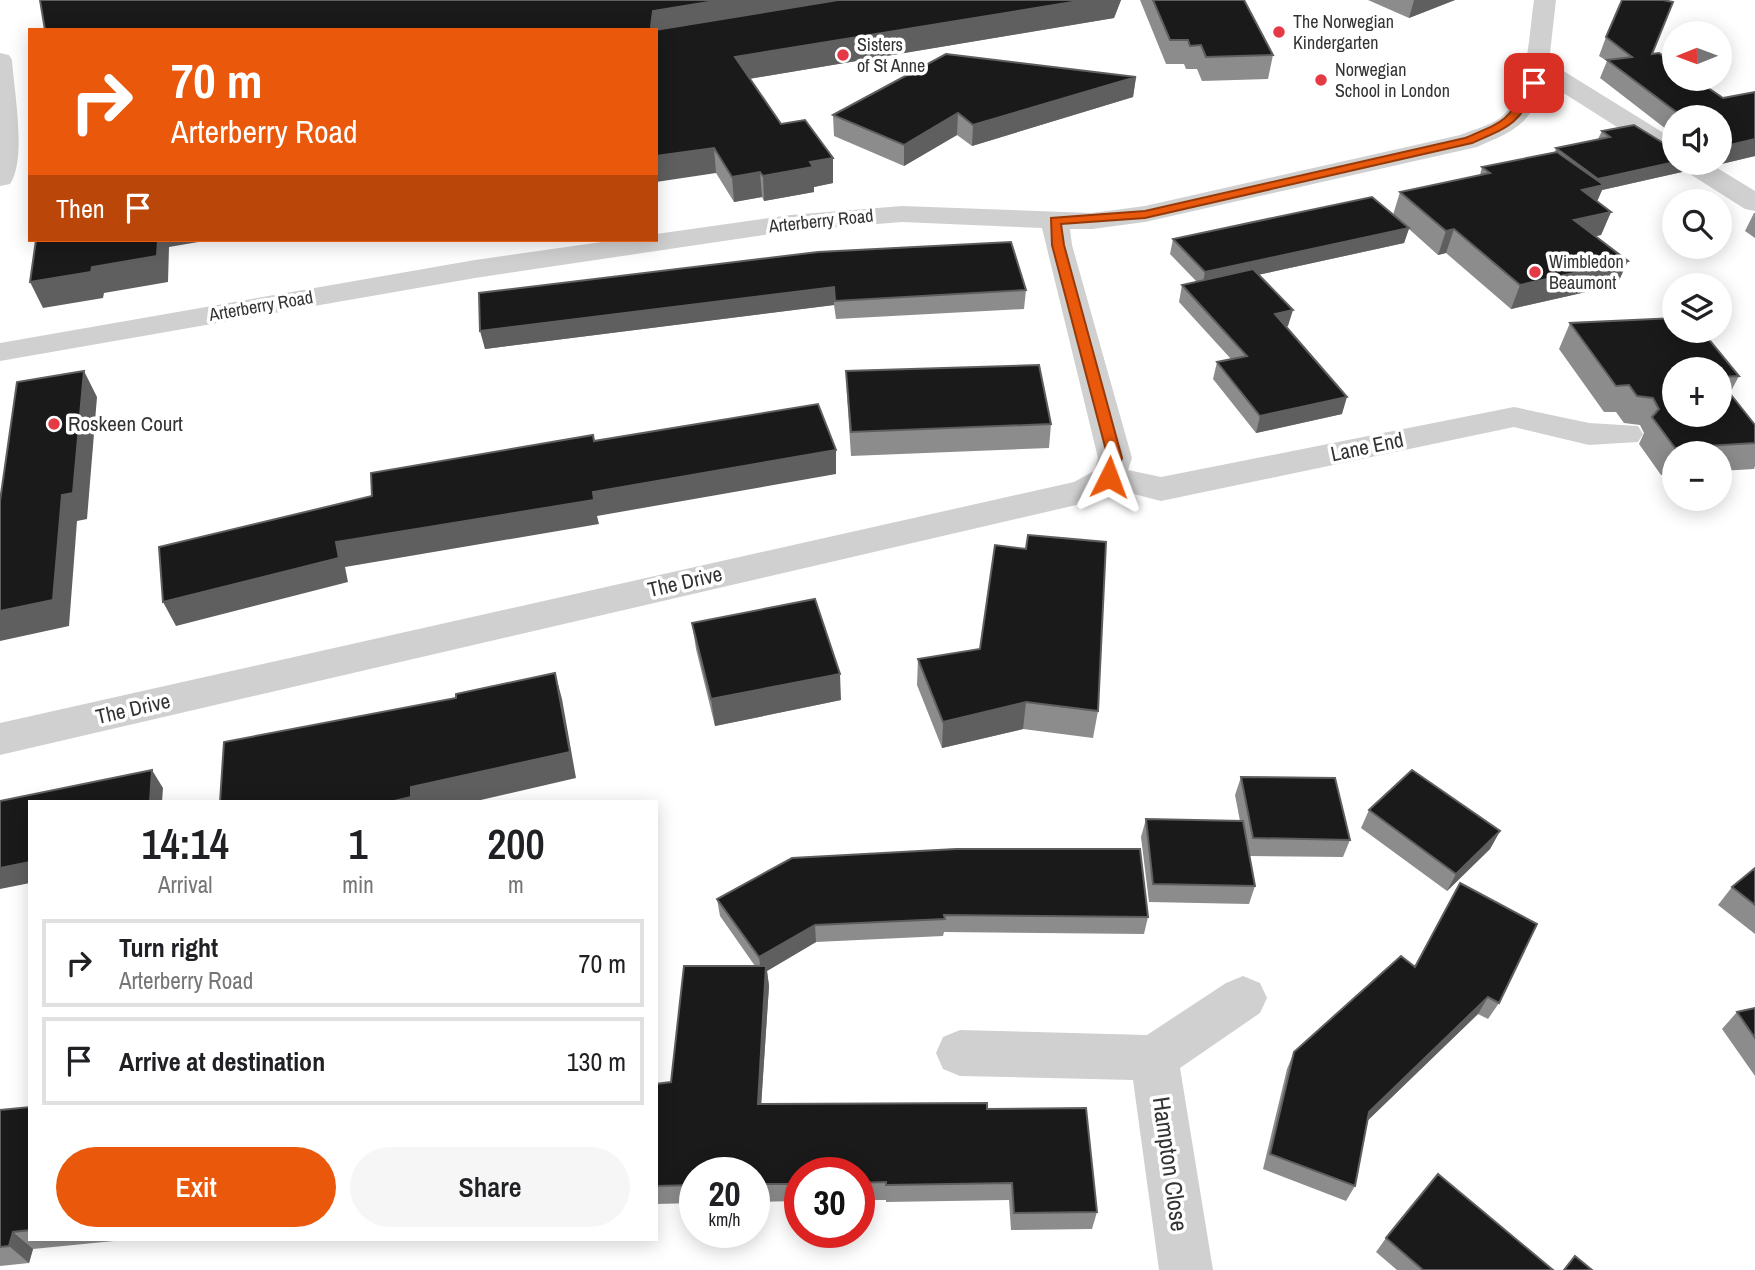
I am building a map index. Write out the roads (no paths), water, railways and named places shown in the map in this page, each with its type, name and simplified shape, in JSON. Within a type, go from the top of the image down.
[{"type":"street","name":"Arterberry Road","points":[[0,352],[475,269],[790,223],[902,214],[1092,220],[1145,214],[1492,133],[1518,114],[1528,98],[1538,61],[1545,0]]},
{"type":"street","points":[[0,60],[17,143],[0,178]]},
{"type":"street","points":[[1538,61],[1565,68],[1662,128]]},
{"type":"street","points":[[1538,61],[1662,143]]},
{"type":"street","points":[[1710,175],[1755,203]]},
{"type":"street","points":[[1055,220],[1058,245],[1115,458],[1109,477]]},
{"type":"street","name":"Lane End","points":[[1109,477],[1161,489],[1514,417],[1589,434],[1626,434]]},
{"type":"street","name":"The Drive","points":[[0,739],[1085,491],[1109,477]]},
{"type":"street","points":[[960,1053],[1154,1058],[1243,998]]},
{"type":"street","name":"Hampton Close","points":[[1154,1058],[1186,1270]]},
{"type":"place","name":"The Norwegian Kindergarten","points":[[1279,32]]},
{"type":"place","name":"Sisters of St Anne","points":[[843,55]]},
{"type":"place","name":"Norwegian School in London","points":[[1321,80]]},
{"type":"place","name":"Wimbledon Beaumont","points":[[1535,272]]},
{"type":"place","name":"Roskeen Court","points":[[54,424]]}]
